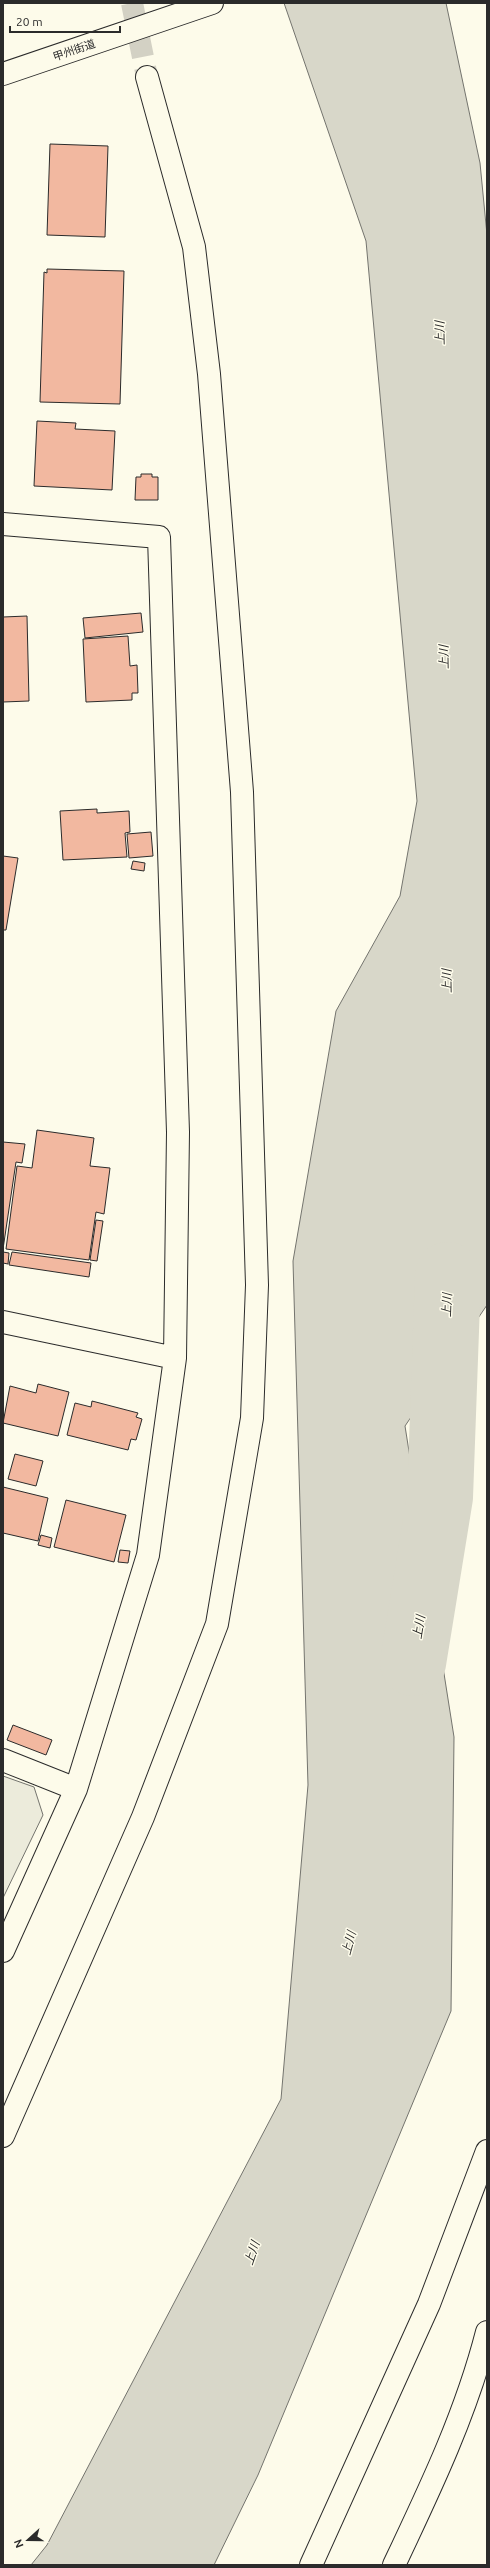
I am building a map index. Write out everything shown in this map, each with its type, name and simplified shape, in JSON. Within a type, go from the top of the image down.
[{"type":"main road","name":"甲州街道","points":[[3,74],[212,3]]},
{"type":"main road","points":[[3,2136],[143,1817],[217,1624],[252,1418],[257,1285],[242,792],[211,397],[194,248],[147,77]]},
{"type":"main road","points":[[3,524],[159,537],[178,1132],[175,1358],[148,1555],[76,1789],[3,1951]]},
{"type":"main road","points":[[3,1322],[175,1358]]},
{"type":"main road","points":[[3,1760],[76,1789]]},
{"type":"main road","points":[[310,2565],[429,2304],[487,2151]]},
{"type":"main road","points":[[394,2565],[441,2466],[482,2374],[487,2332]]},
{"type":"shaded area","points":[[3,1776],[34,1787],[43,1815],[3,1898]]},
{"type":"water","points":[[284,3],[446,3],[480,163],[487,235],[487,1305],[405,1426],[454,1737],[451,2011],[258,2475],[214,2565],[31,2565],[47,2545],[281,2099],[308,1785],[293,1261],[336,1011],[400,896],[417,801],[366,241]]},
{"type":"building","points":[[50,144],[108,146],[105,237],[47,235]]},
{"type":"building","points":[[47,269],[124,271],[120,404],[40,402],[44,272],[47,273]]},
{"type":"building","points":[[37,421],[76,423],[75,429],[115,431],[112,490],[34,486]]},
{"type":"building","points":[[141,474],[152,474],[152,477],[158,477],[158,500],[135,500],[136,477],[141,477]]},
{"type":"building","points":[[141,613],[143,632],[85,638],[83,618]]},
{"type":"building","points":[[27,616],[29,701],[3,702],[3,617]]},
{"type":"building","points":[[128,636],[130,666],[137,665],[138,693],[132,693],[132,700],[86,702],[83,639]]},
{"type":"building","points":[[97,809],[97,813],[129,811],[130,832],[125,833],[127,857],[63,860],[60,811]]},
{"type":"building","points":[[151,832],[153,856],[129,858],[127,834]]},
{"type":"building","points":[[3,856],[18,858],[6,930],[3,930]]},
{"type":"building","points":[[133,861],[145,863],[144,871],[131,869]]},
{"type":"building","points":[[37,1130],[94,1138],[90,1166],[110,1168],[104,1214],[96,1212],[89,1260],[6,1249],[17,1166],[32,1168]]},
{"type":"building","points":[[3,1142],[25,1144],[22,1163],[16,1162],[3,1249]]},
{"type":"building","points":[[96,1220],[103,1221],[97,1261],[90,1260]]},
{"type":"building","points":[[3,1252],[9,1253],[8,1264],[3,1263]]},
{"type":"building","points":[[12,1252],[91,1263],[89,1277],[9,1265]]},
{"type":"building","points":[[38,1384],[69,1392],[58,1436],[3,1423],[10,1386],[36,1393]]},
{"type":"building","points":[[92,1401],[138,1413],[136,1417],[142,1419],[136,1440],[131,1439],[128,1450],[67,1435],[75,1403],[91,1407]]},
{"type":"building","points":[[15,1454],[43,1461],[36,1486],[8,1479]]},
{"type":"building","points":[[3,1487],[48,1498],[38,1541],[3,1533]]},
{"type":"building","points":[[66,1500],[126,1515],[114,1562],[54,1547]]},
{"type":"building","points":[[41,1535],[52,1538],[50,1548],[38,1545]]},
{"type":"building","points":[[120,1550],[130,1551],[128,1563],[118,1562]]},
{"type":"building","points":[[13,1725],[52,1740],[46,1755],[7,1740]]},
{"type":"waterway","name":"上川","points":[[413,1663],[440,1497],[448,1275]]},
{"type":"tunnel","points":[[132,3],[147,77]]}]
